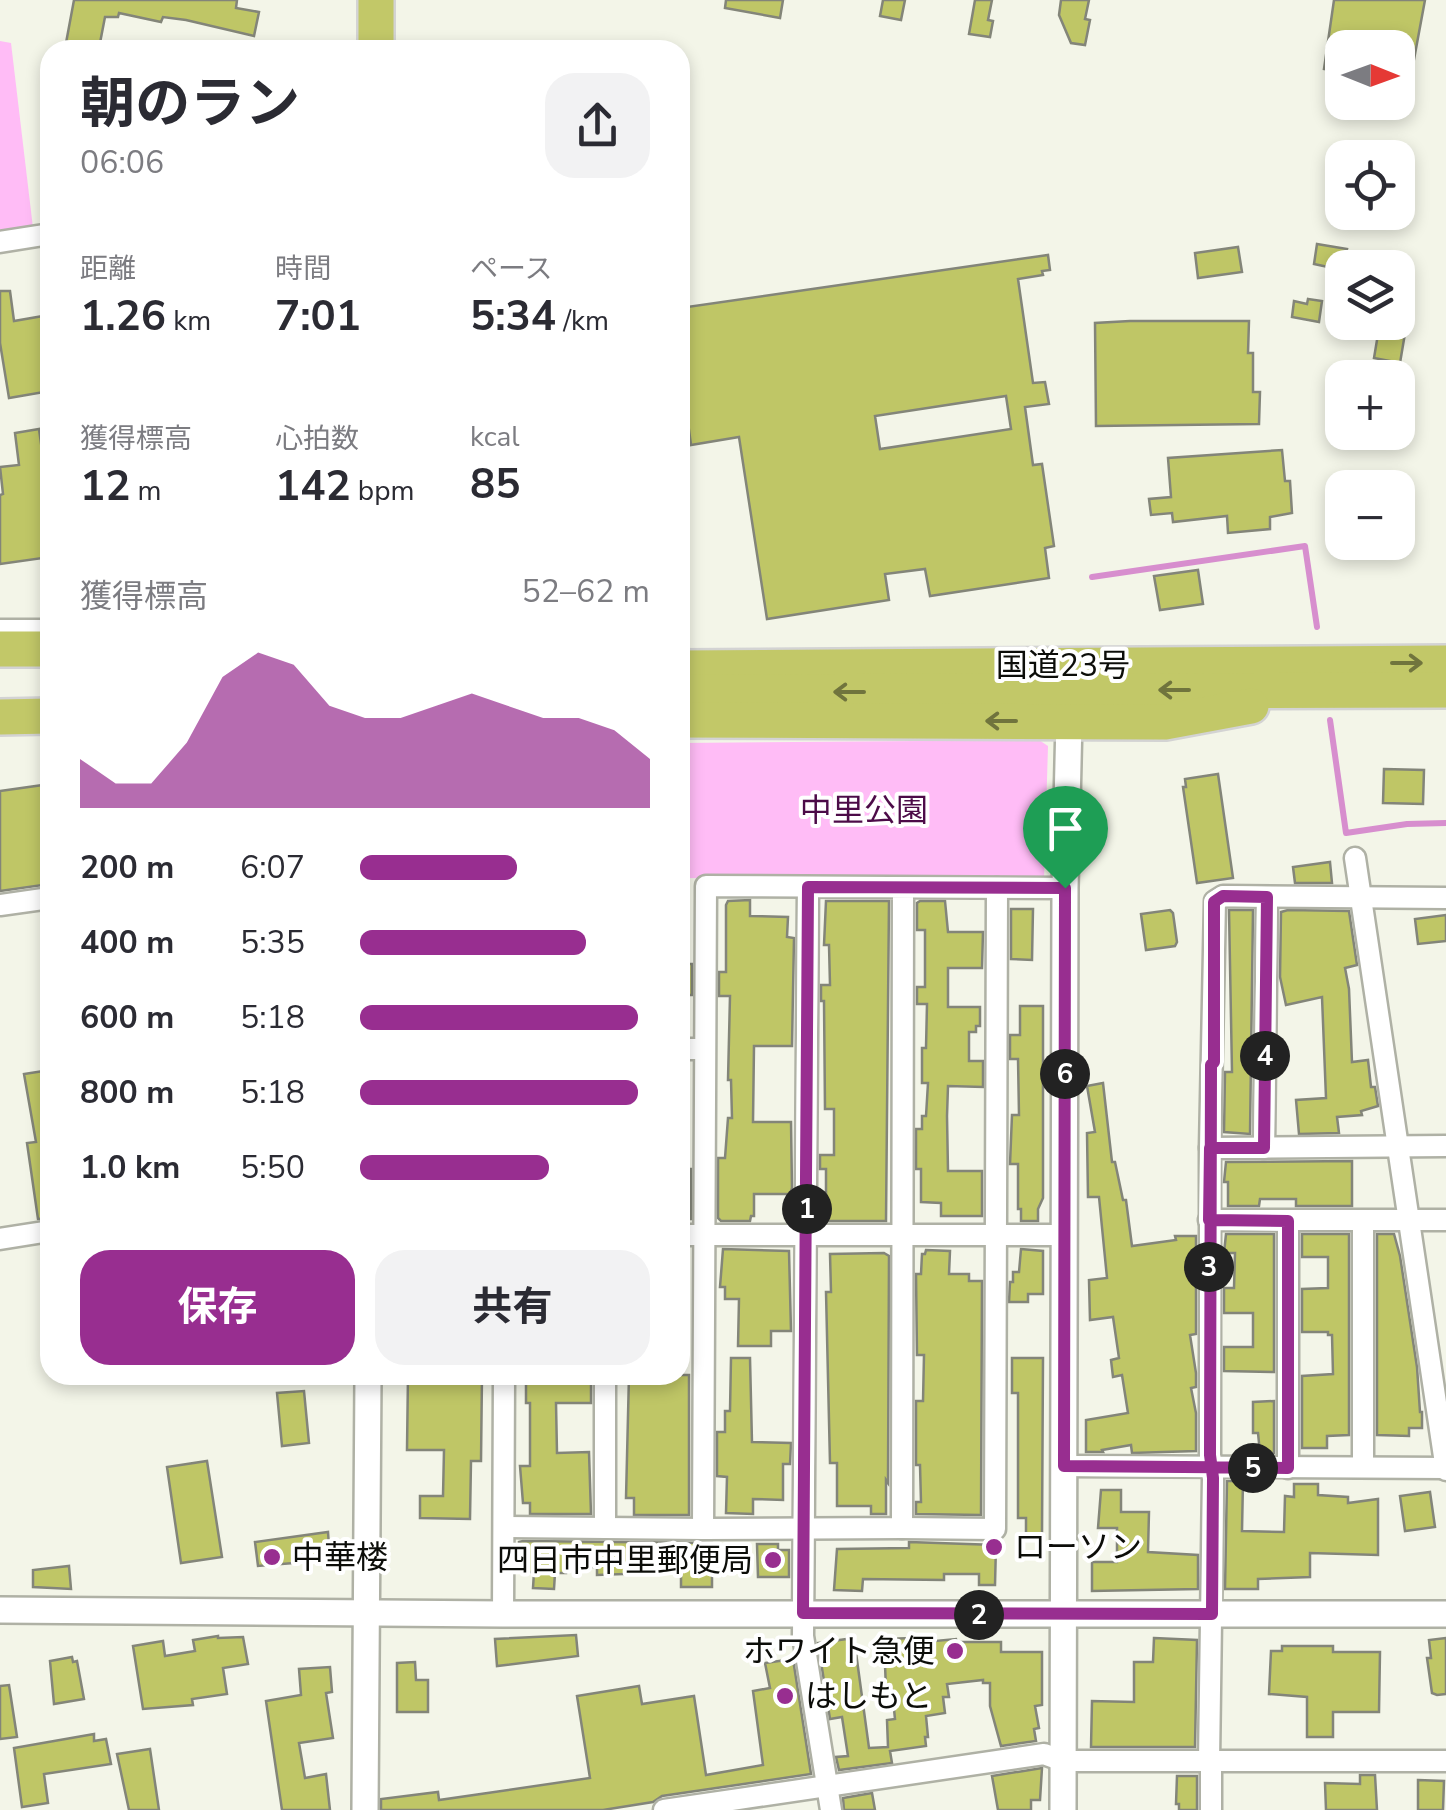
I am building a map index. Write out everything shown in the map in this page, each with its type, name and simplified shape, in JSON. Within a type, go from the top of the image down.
[{"type":"highway","points":[[356,0],[356,40]]},
{"type":"highway","points":[[376,0],[376,40]]},
{"type":"highway","points":[[690,646],[1070,646],[1340,676]]},
{"type":"highway","points":[[0,649],[40,649]]},
{"type":"highway","name":"国道23号","points":[[690,692],[1340,676],[1446,663]]},
{"type":"highway","points":[[0,668],[40,668]]},
{"type":"highway","name":"国道23号","points":[[690,668],[1340,676],[1446,690]]},
{"type":"highway","points":[[690,720],[1165,722],[1340,676]]},
{"type":"highway","points":[[0,695],[40,694]]},
{"type":"highway","points":[[0,716],[40,716]]},
{"type":"street","points":[[0,242],[40,236]]},
{"type":"street","points":[[0,630],[40,630]]},
{"type":"street","points":[[1063,1810],[1065,888],[1069,721]]},
{"type":"street","points":[[0,733],[40,733]]},
{"type":"street","points":[[1064,1466],[1446,1468],[1355,858]]},
{"type":"street","points":[[703,1529],[706,886],[1065,888]]},
{"type":"street","points":[[808,887],[803,1636],[832,1810]]},
{"type":"street","points":[[902,1528],[903,888]]},
{"type":"street","points":[[504,1527],[995,1529],[997,888]]},
{"type":"street","points":[[1211,1810],[1209,1220],[1214,902],[1223,896],[1446,898]]},
{"type":"street","points":[[1264,1148],[1267,897]]},
{"type":"street","points":[[0,905],[40,899]]},
{"type":"street","points":[[690,1049],[704,1049]]},
{"type":"street","points":[[1210,1148],[1446,1146]]},
{"type":"street","points":[[1209,1220],[1446,1220]]},
{"type":"street","points":[[1288,1221],[1288,1468]]},
{"type":"street","points":[[1363,1221],[1363,1468]]},
{"type":"street","points":[[0,1239],[40,1233]]},
{"type":"street","points":[[690,1234],[1065,1235]]},
{"type":"street","points":[[365,1810],[368,1385]]},
{"type":"street","points":[[504,1385],[504,1614]]},
{"type":"street","points":[[605,1385],[605,1528]]},
{"type":"street","points":[[0,1610],[1446,1614]]},
{"type":"street","points":[[664,1810],[1044,1754],[1063,1761],[1446,1761]]},
{"type":"green space","points":[[0,41],[11,43],[33,228],[0,232]]},
{"type":"green space","name":"中里公園","points":[[1039,740],[1048,746],[1044,880],[690,878],[690,743]]},
{"type":"building","points":[[74,0],[237,0],[236,8],[259,12],[254,36],[186,20],[163,17],[161,22],[119,13],[118,17],[105,17],[101,40],[67,40]]},
{"type":"building","points":[[726,0],[783,0],[780,18],[725,8]]},
{"type":"building","points":[[883,0],[905,0],[901,20],[880,16]]},
{"type":"building","points":[[975,0],[992,0],[990,37],[969,34]]},
{"type":"building","points":[[1061,0],[1089,0],[1085,45],[1071,43],[1059,15]]},
{"type":"building","points":[[1334,0],[1425,0],[1415,54],[1415,30],[1330,30]]},
{"type":"building","points":[[1317,244],[1347,249],[1325,250],[1325,266],[1314,264]]},
{"type":"building","points":[[1238,247],[1242,272],[1198,278],[1195,253]]},
{"type":"building","points":[[1048,255],[1050,270],[1018,279],[1033,383],[1045,382],[1049,404],[1025,407],[1033,465],[1042,464],[1054,546],[1045,548],[1049,578],[930,596],[925,569],[885,574],[889,600],[767,619],[739,437],[691,445],[690,307]],"holes":[[[1006,396],[1011,429],[880,449],[875,416]]]},
{"type":"building","points":[[0,291],[10,291],[14,321],[40,317],[40,393],[9,398],[0,343]]},
{"type":"building","points":[[1308,299],[1322,301],[1319,322],[1292,317],[1294,301],[1307,304]]},
{"type":"building","points":[[1249,321],[1253,392],[1260,392],[1259,424],[1096,426],[1095,323]]},
{"type":"building","points":[[1377,340],[1404,340],[1401,360],[1374,358]]},
{"type":"building","points":[[39,429],[40,558],[0,564],[0,467],[19,465],[15,433]]},
{"type":"building","points":[[1282,450],[1285,481],[1290,481],[1292,513],[1270,517],[1270,529],[1228,533],[1227,516],[1173,522],[1172,513],[1151,515],[1149,499],[1171,497],[1168,458]]},
{"type":"building","points":[[1198,570],[1203,604],[1160,610],[1154,576]]},
{"type":"building","points":[[1384,769],[1424,770],[1423,804],[1383,803]]},
{"type":"building","points":[[1218,774],[1233,878],[1197,883],[1183,787],[1185,779]]},
{"type":"building","points":[[40,785],[40,885],[0,891],[0,791]]},
{"type":"building","points":[[1330,862],[1332,883],[1295,883],[1293,867]]},
{"type":"building","points":[[750,900],[750,916],[788,917],[787,937],[794,938],[792,1046],[754,1046],[753,1122],[791,1122],[792,1188],[790,1194],[754,1194],[754,1216],[750,1221],[721,1221],[718,1158],[725,1158],[728,1118],[732,1118],[728,1080],[730,996],[719,996],[719,972],[726,972],[726,905],[728,901]]},
{"type":"building","points":[[826,901],[889,901],[886,1221],[826,1221],[826,1169],[820,1169],[820,1155],[834,1155],[834,1109],[825,1109],[821,985],[830,985],[829,945],[824,945]]},
{"type":"building","points":[[920,901],[945,901],[948,932],[983,932],[982,968],[948,968],[948,1007],[980,1007],[980,1026],[976,1026],[976,1032],[969,1032],[969,1061],[983,1061],[983,1087],[948,1086],[947,1116],[948,1171],[982,1171],[982,1216],[941,1216],[941,1203],[921,1202],[916,1129],[922,1129],[922,1116],[926,1116],[928,1083],[922,1083],[927,1004],[917,1004],[917,987],[925,987],[925,930],[917,930]]},
{"type":"building","points":[[1011,909],[1033,909],[1032,960],[1011,959]]},
{"type":"building","points":[[1170,910],[1175,946],[1146,950],[1141,914]]},
{"type":"building","points":[[1229,910],[1253,910],[1250,1134],[1224,1132],[1225,1072],[1232,1072]]},
{"type":"building","points":[[1349,911],[1357,965],[1345,968],[1352,1062],[1368,1060],[1378,1106],[1361,1111],[1362,1115],[1337,1117],[1339,1133],[1299,1134],[1296,1100],[1326,1098],[1322,997],[1286,1005],[1280,977],[1281,912]]},
{"type":"building","points":[[1446,915],[1446,941],[1418,944],[1415,919]]},
{"type":"building","points":[[1020,1006],[1043,1006],[1043,1198],[1038,1221],[1021,1221],[1018,1164],[1010,1164],[1012,1115],[1019,1115],[1018,1059],[1010,1059],[1010,1035],[1020,1035]]},
{"type":"building","points":[[40,1072],[40,1219],[27,1143],[36,1142],[24,1074]]},
{"type":"building","points":[[1103,1083],[1112,1162],[1126,1200],[1132,1246],[1176,1240],[1175,1236],[1196,1236],[1196,1334],[1190,1335],[1196,1373],[1196,1387],[1191,1388],[1196,1413],[1196,1451],[1132,1453],[1131,1445],[1086,1452],[1086,1420],[1128,1413],[1122,1375],[1113,1377],[1111,1360],[1119,1358],[1113,1317],[1090,1320],[1089,1280],[1107,1278],[1099,1197],[1088,1197],[1087,1133],[1095,1132],[1087,1086]]},
{"type":"building","points":[[1352,1161],[1352,1206],[1296,1206],[1296,1199],[1260,1199],[1259,1206],[1228,1206],[1226,1162]]},
{"type":"building","points":[[1226,1234],[1274,1234],[1274,1372],[1224,1371],[1224,1347],[1253,1347],[1253,1313],[1224,1313],[1224,1288],[1234,1288],[1235,1253],[1224,1253]]},
{"type":"building","points":[[1302,1234],[1349,1234],[1349,1435],[1327,1436],[1327,1448],[1302,1448],[1302,1376],[1333,1374],[1332,1335],[1302,1332],[1302,1289],[1328,1288],[1328,1257],[1302,1257]]},
{"type":"building","points":[[1377,1234],[1394,1234],[1400,1256],[1422,1412],[1422,1428],[1409,1428],[1409,1436],[1377,1435]]},
{"type":"building","points":[[723,1249],[789,1251],[791,1331],[771,1331],[771,1346],[738,1346],[739,1299],[725,1299],[725,1287],[720,1287]]},
{"type":"building","points":[[1021,1249],[1043,1251],[1043,1294],[1028,1294],[1028,1302],[1009,1302],[1010,1282],[1013,1272],[1019,1272]]},
{"type":"building","points":[[926,1250],[950,1251],[949,1274],[969,1274],[969,1281],[982,1281],[981,1515],[916,1514],[916,1502],[921,1502],[920,1465],[916,1465],[916,1401],[923,1401],[924,1355],[917,1355],[916,1274],[921,1274],[922,1254]]},
{"type":"building","points":[[830,1254],[889,1256],[888,1483],[886,1480],[886,1514],[871,1514],[871,1506],[837,1506],[837,1463],[830,1463],[826,1292],[831,1292]]},
{"type":"building","points":[[731,1358],[750,1358],[752,1442],[791,1443],[790,1464],[783,1464],[783,1500],[753,1499],[753,1514],[726,1513],[727,1477],[717,1476],[717,1432],[725,1432],[725,1411],[730,1411]]},
{"type":"building","points":[[1012,1358],[1043,1358],[1042,1536],[1026,1536],[1026,1518],[1018,1518],[1018,1393],[1012,1393]]},
{"type":"building","points":[[408,1385],[482,1385],[481,1461],[471,1461],[470,1519],[420,1518],[420,1496],[443,1496],[444,1450],[407,1450]]},
{"type":"building","points":[[526,1385],[591,1385],[591,1403],[556,1403],[557,1453],[589,1452],[591,1514],[530,1514],[530,1503],[523,1503],[520,1466],[530,1466],[530,1403],[526,1403]]},
{"type":"building","points":[[629,1385],[689,1385],[689,1515],[634,1515],[634,1498],[626,1498]]},
{"type":"building","points":[[304,1391],[309,1443],[282,1446],[277,1393]]},
{"type":"building","points":[[1274,1401],[1274,1453],[1260,1453],[1258,1433],[1253,1433],[1253,1402]]},
{"type":"building","points":[[207,1461],[222,1557],[181,1563],[167,1467]]},
{"type":"building","points":[[1227,1481],[1243,1481],[1242,1531],[1284,1532],[1285,1496],[1294,1497],[1294,1484],[1318,1484],[1318,1495],[1348,1497],[1348,1503],[1378,1499],[1378,1555],[1310,1553],[1310,1577],[1258,1579],[1258,1589],[1225,1589]]},
{"type":"building","points":[[1101,1490],[1121,1490],[1121,1512],[1149,1512],[1148,1552],[1198,1555],[1198,1589],[1092,1591],[1092,1562],[1117,1562],[1117,1528],[1098,1528]]},
{"type":"building","points":[[1430,1492],[1435,1527],[1405,1531],[1400,1496]]},
{"type":"building","points":[[328,1532],[330,1560],[258,1566],[255,1542]]},
{"type":"building","points":[[519,1542],[712,1543],[712,1587],[681,1587],[681,1572],[597,1575],[597,1567],[566,1567],[566,1573],[555,1573],[554,1589],[533,1588],[534,1572],[522,1572],[523,1559],[519,1559]]},
{"type":"building","points":[[909,1542],[996,1545],[995,1585],[979,1585],[979,1574],[944,1574],[944,1580],[863,1579],[862,1591],[834,1590],[837,1549],[909,1548]]},
{"type":"building","name":"四日市中里郵便局","points":[[757,1544],[778,1544],[778,1550],[789,1550],[789,1577],[758,1577]]},
{"type":"building","points":[[69,1566],[71,1589],[33,1587],[33,1570]]},
{"type":"building","points":[[576,1635],[578,1656],[497,1666],[495,1639]]},
{"type":"building","points":[[243,1637],[248,1664],[223,1668],[227,1694],[192,1699],[193,1705],[143,1709],[133,1646],[163,1641],[165,1656],[195,1651],[193,1640]]},
{"type":"building","points":[[854,1638],[869,1748],[888,1747],[887,1720],[895,1719],[892,1690],[886,1690],[884,1639],[913,1638],[914,1643],[956,1639],[1001,1642],[1001,1652],[1042,1652],[1042,1705],[1035,1706],[1039,1728],[1034,1729],[1036,1741],[1001,1746],[990,1706],[990,1683],[983,1680],[947,1684],[949,1697],[943,1697],[945,1713],[926,1716],[926,1746],[890,1751],[892,1763],[839,1770],[836,1757],[848,1756],[842,1717],[830,1719],[818,1643]]},
{"type":"building","points":[[1154,1638],[1197,1640],[1195,1747],[1091,1747],[1092,1701],[1134,1702],[1134,1662],[1153,1662]]},
{"type":"building","points":[[1446,1638],[1446,1694],[1437,1695],[1432,1693],[1427,1658],[1431,1658],[1429,1640]]},
{"type":"building","points":[[1282,1646],[1333,1646],[1333,1652],[1380,1652],[1379,1712],[1333,1712],[1333,1737],[1307,1737],[1307,1697],[1269,1694],[1271,1651],[1282,1651]]},
{"type":"building","points":[[72,1657],[73,1662],[77,1661],[84,1699],[54,1704],[50,1661]]},
{"type":"building","points":[[793,1659],[811,1774],[662,1796],[653,1802],[603,1810],[381,1810],[381,1799],[438,1792],[439,1800],[590,1778],[577,1696],[639,1686],[642,1704],[694,1696],[706,1775],[763,1765],[753,1691],[770,1688],[765,1663]]},
{"type":"building","points":[[415,1662],[416,1680],[428,1680],[428,1712],[397,1712],[397,1663]]},
{"type":"building","points":[[330,1667],[332,1692],[326,1693],[333,1738],[299,1743],[305,1778],[326,1774],[330,1810],[282,1810],[266,1701],[301,1695],[299,1669]]},
{"type":"building","points":[[9,1685],[17,1737],[0,1739],[0,1686]]},
{"type":"building","points":[[94,1734],[94,1741],[106,1739],[111,1764],[44,1774],[48,1803],[22,1807],[14,1748]]},
{"type":"building","points":[[150,1749],[159,1810],[129,1810],[117,1754]]},
{"type":"building","points":[[1042,1768],[1040,1800],[1031,1800],[1031,1810],[998,1810],[992,1776]]},
{"type":"building","points":[[1360,1775],[1375,1775],[1377,1810],[1326,1810],[1325,1783],[1360,1784]]},
{"type":"building","points":[[1177,1776],[1197,1776],[1197,1810],[1179,1810]]},
{"type":"building","points":[[1418,1780],[1444,1781],[1443,1810],[1418,1810]]},
{"type":"building","points":[[872,1793],[875,1810],[844,1810],[843,1798]]},
{"type":"waterway","points":[[1092,577],[1305,546],[1317,627]]},
{"type":"waterway","points":[[1330,720],[1346,833],[1446,823]]},
{"type":"place","name":"ローソン","points":[[994,1547]]},
{"type":"place","name":"中華楼","points":[[272,1557]]},
{"type":"place","name":"四日市中里郵便局","points":[[773,1560]]},
{"type":"place","name":"ホワイト急便","points":[[955,1651]]},
{"type":"place","name":"はしもと","points":[[785,1696]]},
{"type":"route","points":[[1065,888],[808,887],[803,1613],[1212,1614],[1213,1478],[1211,1468],[1210,1455],[1209,1220],[1211,1065],[1214,902],[1223,896],[1267,897],[1264,1148],[1210,1148],[1209,1220],[1288,1221],[1288,1468],[1211,1468],[1064,1466],[1065,888]]}]
